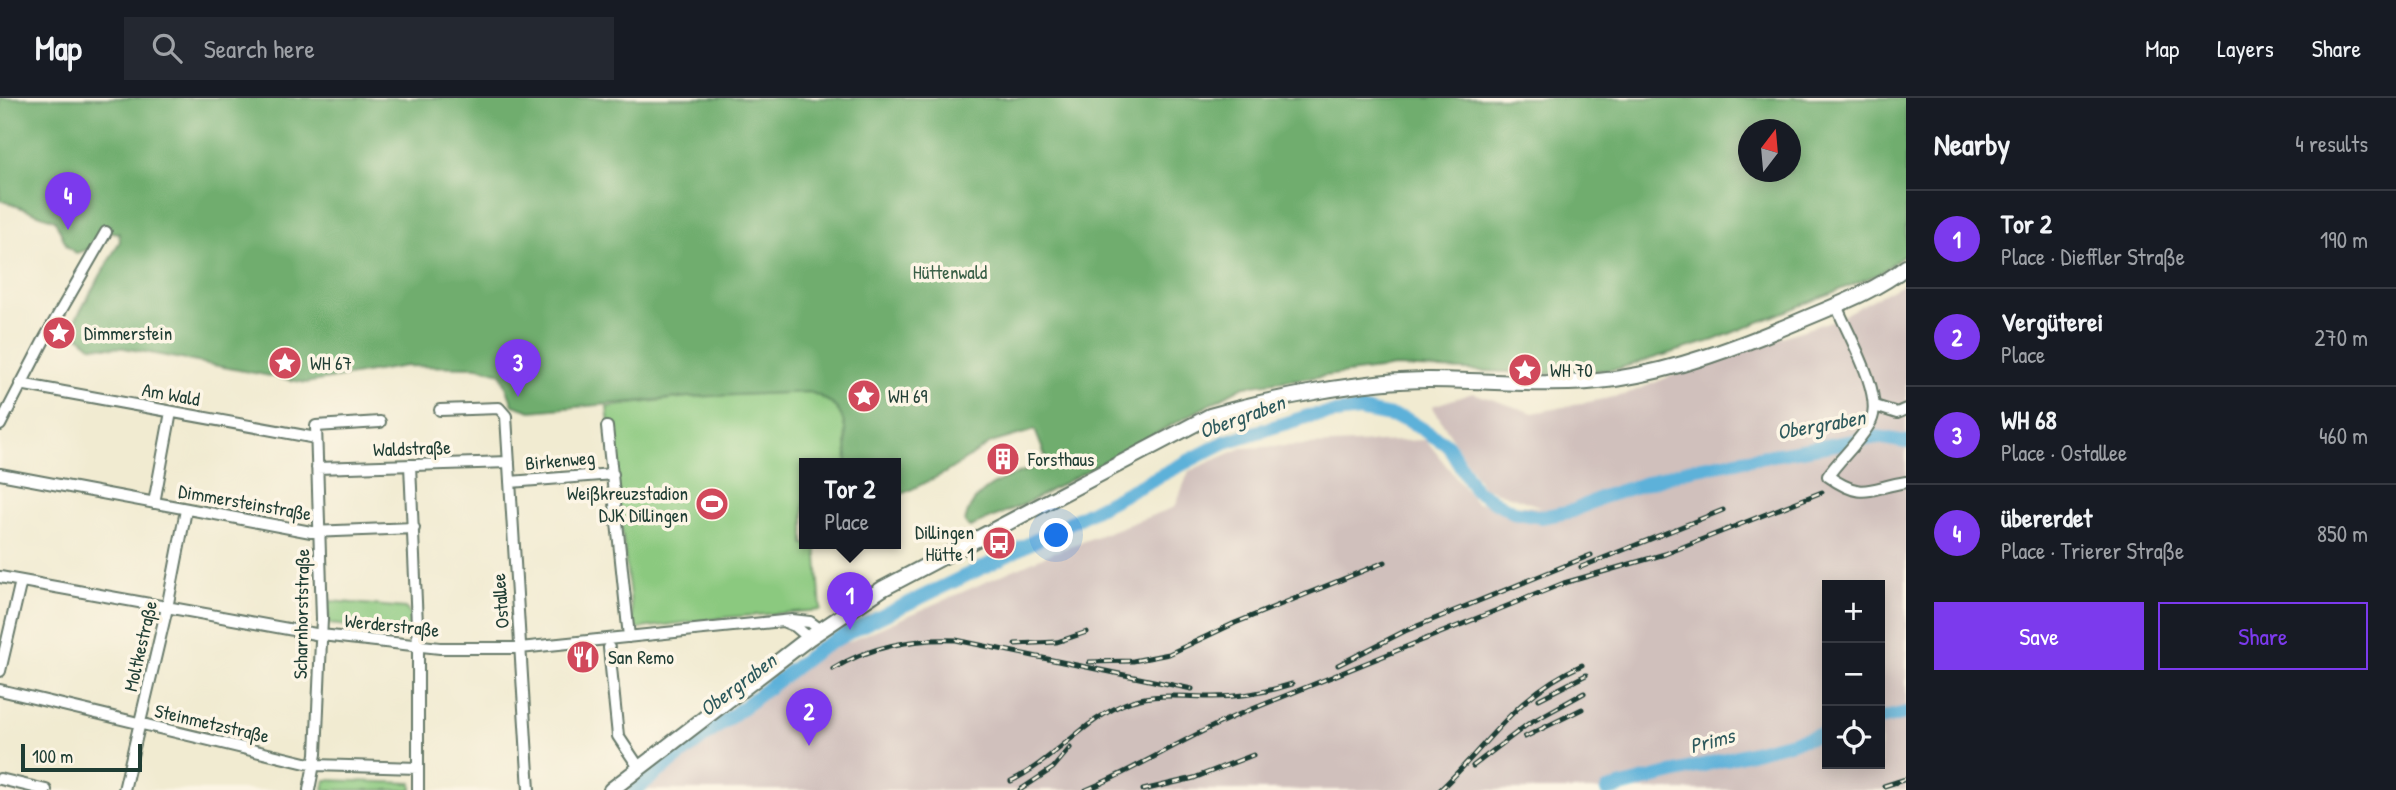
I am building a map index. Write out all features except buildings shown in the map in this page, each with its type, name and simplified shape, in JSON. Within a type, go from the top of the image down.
[{"type":"main road","points":[[611,790],[815,634],[925,564],[1187,426],[1240,407],[1392,380],[1560,384],[1618,379],[1692,360],[1836,306],[1874,288],[1906,267]]},
{"type":"street","points":[[0,425],[20,384],[106,232]]},
{"type":"street","points":[[1836,306],[1872,390],[1875,406],[1869,424],[1828,476],[1851,491],[1875,491],[1906,482]]},
{"type":"street","name":"Am Wald","points":[[20,384],[316,438]]},
{"type":"street","points":[[1875,406],[1896,412],[1906,409]]},
{"type":"street","name":"Ostallee","points":[[440,410],[504,410],[529,790]]},
{"type":"street","name":"Dimmersteinstraße","points":[[154,503],[171,412]]},
{"type":"street","points":[[316,438],[317,425],[380,422]]},
{"type":"street","points":[[607,426],[629,636]]},
{"type":"street","name":"Scharnhorststraße","points":[[309,790],[314,765],[321,635],[316,438]]},
{"type":"street","name":"Waldstraße","points":[[317,468],[509,462]]},
{"type":"street","points":[[410,465],[418,647],[418,790]]},
{"type":"street","name":"Dimmersteinstraße","points":[[0,474],[319,533],[414,528]]},
{"type":"street","name":"Birkenweg","points":[[510,482],[613,474]]},
{"type":"street","name":"Moltkestraße","points":[[124,790],[167,608],[186,510]]},
{"type":"street","name":"Werderstraße","points":[[0,577],[321,635],[418,647],[520,648],[785,622],[815,634]]},
{"type":"street","points":[[0,671],[21,581]]},
{"type":"street","points":[[609,648],[618,736],[640,769]]},
{"type":"street","name":"Steinmetzstraße","points":[[0,690],[314,765],[418,768]]},
{"type":"street","points":[[0,779],[46,790]]},
{"type":"shaded area","points":[[1906,282],[1906,790],[625,790],[831,634],[848,642],[1052,553],[1175,507],[1189,471],[1242,448],[1426,440],[1476,503],[1542,507],[1483,487],[1432,406],[1473,393],[1533,413],[1624,395],[1711,360],[1834,320]]},
{"type":"green space","name":"Hüttenwald","points":[[0,98],[1906,98],[1906,253],[1879,274],[1714,340],[1617,369],[1551,374],[1395,367],[1244,386],[1027,503],[970,527],[965,523],[969,510],[985,490],[1009,477],[1048,463],[1035,430],[991,443],[945,473],[901,495],[901,458],[847,458],[845,428],[839,411],[823,398],[810,392],[689,397],[531,411],[513,405],[501,373],[478,367],[406,366],[306,383],[124,348],[91,346],[70,329],[120,241],[119,233],[106,231],[90,249],[76,253],[67,246],[55,220],[0,200]]},
{"type":"green space","name":"Weißkreuzstadion DJK Dillingen","points":[[810,392],[823,398],[839,411],[845,428],[847,458],[799,458],[799,549],[816,549],[821,610],[730,617],[634,629],[607,407],[689,397]]},
{"type":"green space","points":[[328,602],[405,608],[412,616],[409,632],[329,624]]},
{"type":"green space","points":[[325,780],[412,783],[412,790],[323,790]]},
{"type":"waterway","name":"Obergraben","points":[[635,790],[819,649],[1225,442],[1309,416],[1359,410],[1406,419],[1448,445],[1475,490],[1513,512],[1541,517],[1573,511],[1602,497],[1691,469],[1877,437],[1906,442]]},
{"type":"waterway","name":"Prims","points":[[1885,718],[1906,713]]},
{"type":"waterway","name":"Prims","points":[[1607,790],[1822,734]]},
{"type":"railway","points":[[1086,790],[1240,714],[1564,583],[1665,554],[1822,492]]},
{"type":"railway","points":[[1581,567],[1723,510]]},
{"type":"railway","points":[[1338,665],[1405,631],[1591,555]]},
{"type":"railway","points":[[1089,662],[1133,661],[1169,654],[1235,623],[1385,562]]},
{"type":"railway","points":[[1015,644],[1057,642],[1087,632]]},
{"type":"railway","points":[[833,669],[861,655],[908,642],[956,640],[1192,689]]},
{"type":"railway","points":[[1440,790],[1521,705],[1539,690],[1582,665]]},
{"type":"railway","points":[[1539,699],[1586,675]]},
{"type":"railway","points":[[1011,781],[1042,762],[1099,717],[1132,701],[1162,696],[1233,696],[1292,684]]},
{"type":"railway","points":[[1473,766],[1528,724],[1584,693]]},
{"type":"railway","points":[[1525,737],[1582,709]]},
{"type":"railway","points":[[1020,790],[1053,768],[1070,748]]},
{"type":"railway","points":[[1143,790],[1194,778],[1253,755]]},
{"type":"railway","points":[[1884,786],[1906,779]]},
{"type":"place","name":"übererdet","points":[[68,230]]},
{"type":"place","name":"Dimmerstein","points":[[59,333]]},
{"type":"place","name":"WH 67","points":[[285,363]]},
{"type":"place","name":"WH 70","points":[[1525,370]]},
{"type":"place","name":"WH 69","points":[[864,396]]},
{"type":"place","name":"WH 68","points":[[518,397]]},
{"type":"place","name":"Forsthaus","points":[[1003,459]]},
{"type":"place","name":"Weißkreuzstadion DJK Dillingen","points":[[712,504]]},
{"type":"place","name":"Dillingen Hütte 1","points":[[999,543]]},
{"type":"place","name":"Tor 2","points":[[850,630]]},
{"type":"place","name":"San Remo","points":[[583,657]]},
{"type":"place","name":"Vergüterei","points":[[809,746]]}]
